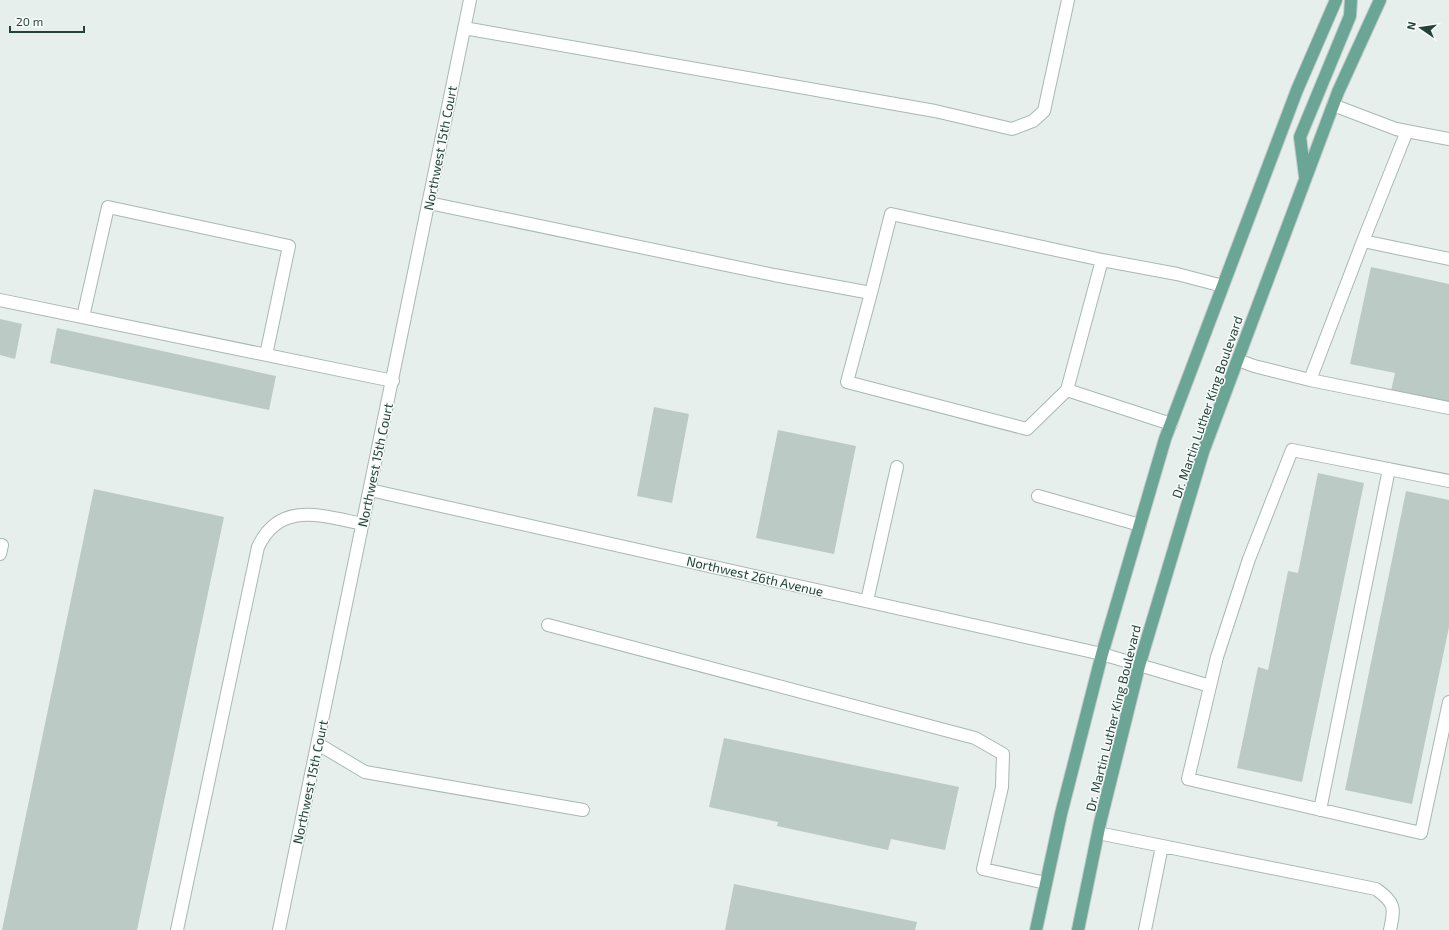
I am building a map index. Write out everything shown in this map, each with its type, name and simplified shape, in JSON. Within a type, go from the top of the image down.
[{"type":"main road","name":"Dr. Martin Luther King Boulevard","points":[[1036,930],[1046,883],[1102,654],[1171,424],[1297,90],[1336,0]]},
{"type":"main road","points":[[1305,179],[1300,137],[1350,16],[1351,0]]},
{"type":"main road","name":"Dr. Martin Luther King Boulevard","points":[[1078,930],[1098,832],[1139,666],[1203,452],[1333,105],[1380,0]]},
{"type":"street","name":"Northwest 15th Court","points":[[279,930],[393,381],[470,0]]},
{"type":"street","points":[[464,28],[935,111],[1012,129],[1033,121],[1044,110],[1068,0]]},
{"type":"street","points":[[1333,105],[1396,129],[1449,139]]},
{"type":"street","points":[[1310,380],[1362,241],[1407,131]]},
{"type":"street","points":[[429,203],[774,275],[871,293]]},
{"type":"street","points":[[83,318],[108,207],[289,246],[266,356]]},
{"type":"street","points":[[1102,260],[1067,390],[1027,429],[847,382],[891,214],[1102,260],[1177,274],[1223,286]]},
{"type":"street","points":[[1362,241],[1449,259]]},
{"type":"street","points":[[0,300],[393,381]]},
{"type":"street","points":[[1238,360],[1254,366],[1310,380],[1449,408]]},
{"type":"street","points":[[1067,390],[1171,424]]},
{"type":"street","points":[[1449,481],[1292,450],[1249,559],[1217,657],[1188,779],[1421,833],[1449,702]]},
{"type":"street","points":[[867,601],[897,467]]},
{"type":"street","points":[[1320,810],[1389,469]]},
{"type":"street","name":"Northwest 26th Avenue","points":[[370,490],[1102,654],[1210,686]]},
{"type":"street","points":[[1038,496],[1140,525]]},
{"type":"street","points":[[177,930],[258,548],[263,537],[270,529],[289,516],[300,514],[322,516],[363,524]]},
{"type":"street","points":[[548,625],[975,738],[1003,754],[1002,787],[983,870],[1046,883]]},
{"type":"street","points":[[318,744],[365,772],[583,810]]},
{"type":"street","points":[[1098,832],[1376,890],[1390,899],[1394,913],[1390,930]]},
{"type":"street","points":[[1145,930],[1162,846]]},
{"type":"building","points":[[1371,267],[1449,284],[1449,404],[1391,391],[1395,373],[1350,364]]},
{"type":"building","points":[[0,319],[22,324],[15,359],[0,355]]},
{"type":"building","points":[[57,328],[276,376],[269,410],[50,363]]},
{"type":"building","points":[[654,407],[689,414],[672,503],[637,496]]},
{"type":"building","points":[[778,430],[856,446],[834,554],[756,538]]},
{"type":"building","points":[[1318,473],[1364,483],[1302,782],[1237,768],[1258,667],[1268,670],[1288,571],[1298,573]]},
{"type":"building","points":[[94,489],[224,517],[137,930],[2,930]]},
{"type":"building","points":[[1406,491],[1449,500],[1449,627],[1412,804],[1345,790]]},
{"type":"building","points":[[724,738],[959,787],[945,850],[891,839],[888,850],[777,826],[778,822],[709,807]]},
{"type":"building","points":[[734,884],[917,922],[915,930],[725,930]]}]
